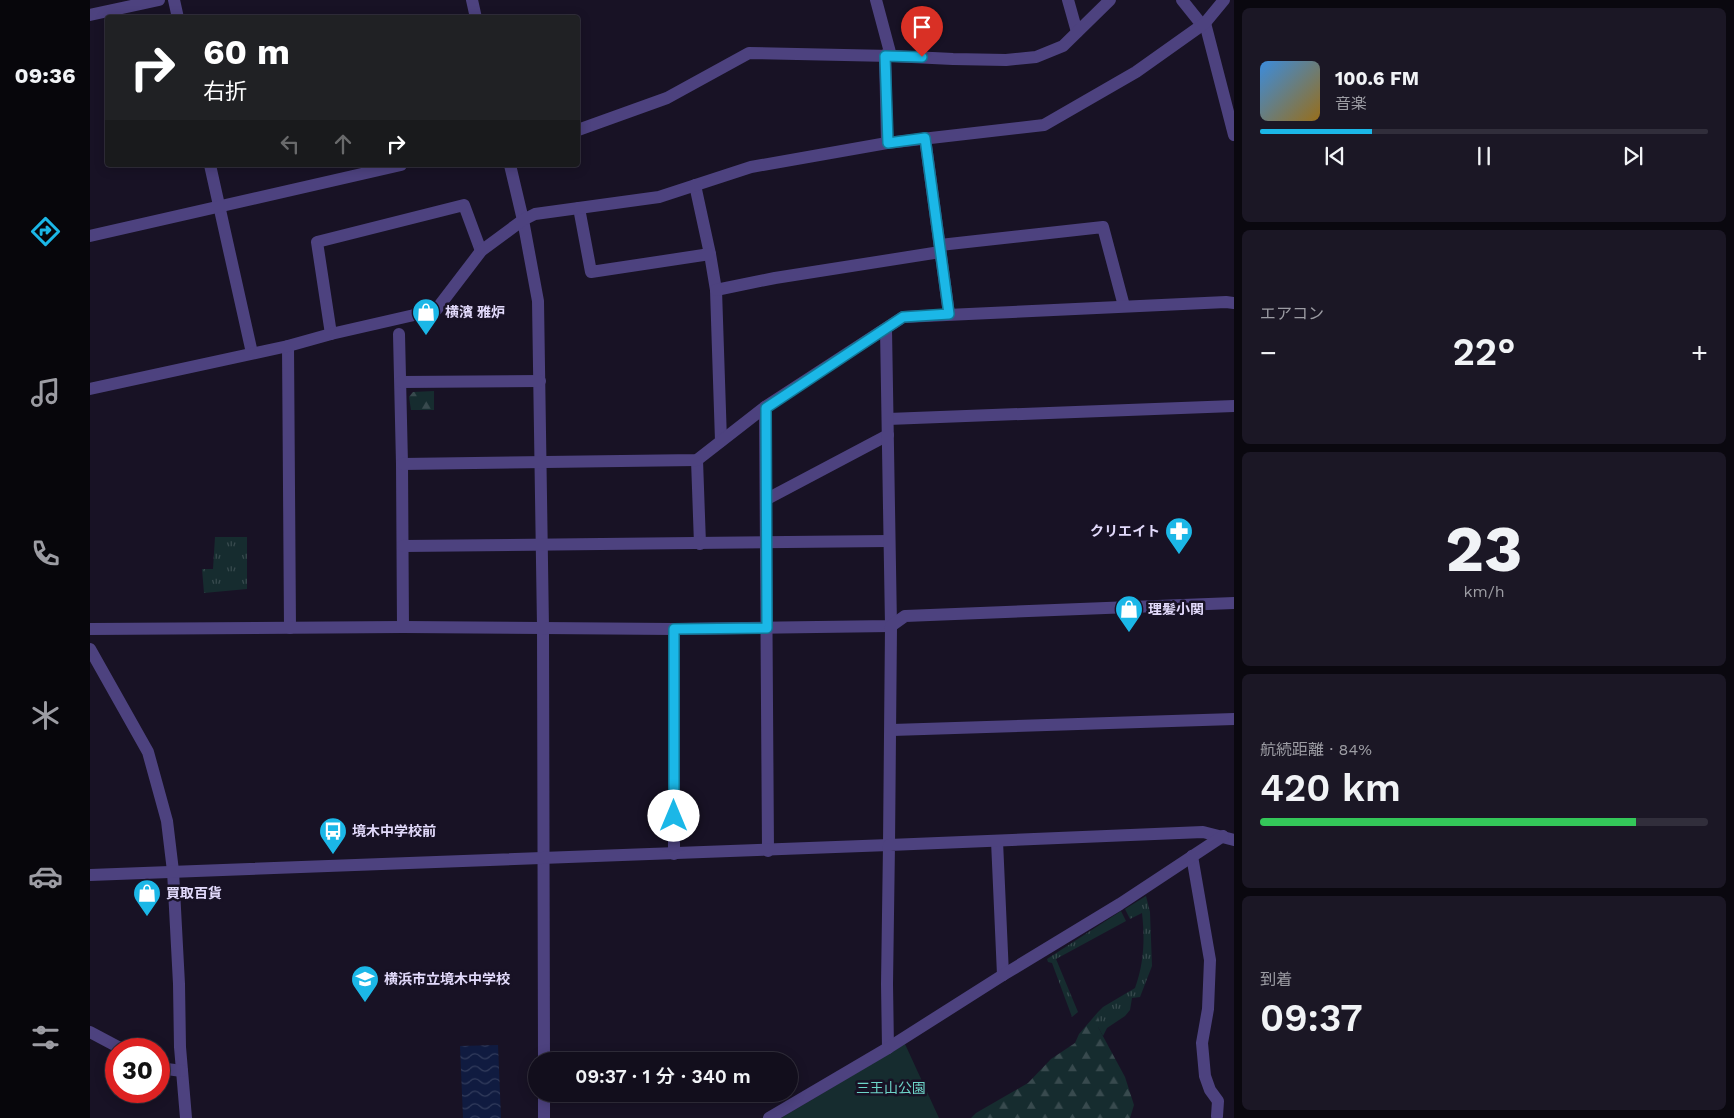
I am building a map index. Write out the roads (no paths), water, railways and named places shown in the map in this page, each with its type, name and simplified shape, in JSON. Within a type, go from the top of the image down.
[{"type":"street","points":[[90,15],[159,0]]},
{"type":"street","points":[[174,0],[177,15]]},
{"type":"street","points":[[472,0],[475,15]]},
{"type":"street","points":[[876,0],[888,56],[888,143]]},
{"type":"street","points":[[1068,0],[1077,32]]},
{"type":"street","points":[[580,129],[668,98],[749,53],[998,60],[1036,56],[1063,46],[1110,0]]},
{"type":"street","points":[[1182,0],[1203,24],[1234,135]]},
{"type":"street","points":[[90,390],[288,346],[331,334],[399,327],[436,310],[481,251],[534,214],[658,197],[751,167],[888,143],[1044,126],[1136,72],[1203,24],[1224,0]]},
{"type":"street","points":[[925,138],[949,314]]},
{"type":"street","points":[[210,167],[252,353]]},
{"type":"street","points":[[90,236],[392,167]]},
{"type":"street","points":[[510,167],[523,220],[538,301],[543,627],[544,1052]]},
{"type":"street","points":[[695,185],[716,290],[721,441]]},
{"type":"street","points":[[331,334],[316,242],[464,205],[481,251]]},
{"type":"street","points":[[578,208],[591,272],[710,254]]},
{"type":"street","points":[[716,290],[940,249],[1103,227],[1124,306]]},
{"type":"street","points":[[402,464],[697,460],[766,408],[903,317],[1124,306],[1234,303]]},
{"type":"street","points":[[399,327],[403,546],[402,627]]},
{"type":"street","points":[[886,329],[892,730],[889,846],[888,1048]]},
{"type":"street","points":[[288,346],[290,628]]},
{"type":"street","points":[[401,382],[540,381]]},
{"type":"street","points":[[888,419],[1234,406]]},
{"type":"street","points":[[766,408],[768,850]]},
{"type":"street","points":[[767,499],[888,435]]},
{"type":"street","points":[[697,460],[700,544]]},
{"type":"street","points":[[403,546],[889,542]]},
{"type":"street","points":[[90,629],[402,627],[674,629],[891,626],[905,616],[1234,603]]},
{"type":"street","points":[[674,629],[674,854]]},
{"type":"street","points":[[90,649],[148,752],[167,820],[173,871],[186,1118]]},
{"type":"street","points":[[892,730],[1234,719]]},
{"type":"street","points":[[90,875],[889,846],[1203,832],[1229,838]]},
{"type":"street","points":[[769,1118],[888,1048],[1120,904],[1192,856],[1229,838]]},
{"type":"street","points":[[997,841],[1003,975]]},
{"type":"street","points":[[1192,856],[1210,960],[1208,1009],[1202,1043],[1205,1076],[1210,1090],[1218,1102],[1217,1116]]},
{"type":"street","points":[[90,1032],[105,1040]]},
{"type":"street","points":[[170,1069],[182,1070]]},
{"type":"street","points":[[544,1102],[544,1118]]},
{"type":"water","points":[[498,1045],[501,1118],[463,1118],[460,1046]]},
{"type":"place","name":"横濱 雅炉","points":[[426,336]]},
{"type":"place","name":"クリエイト","points":[[1179,555]]},
{"type":"place","name":"理髪小関","points":[[1129,633]]},
{"type":"place","name":"境木中学校前","points":[[333,855]]},
{"type":"place","name":"買取百貨","points":[[147,917]]},
{"type":"place","name":"横浜市立境木中学校","points":[[365,1003]]},
{"type":"park label","name":"三王山公園","points":[[891,1088]]}]
